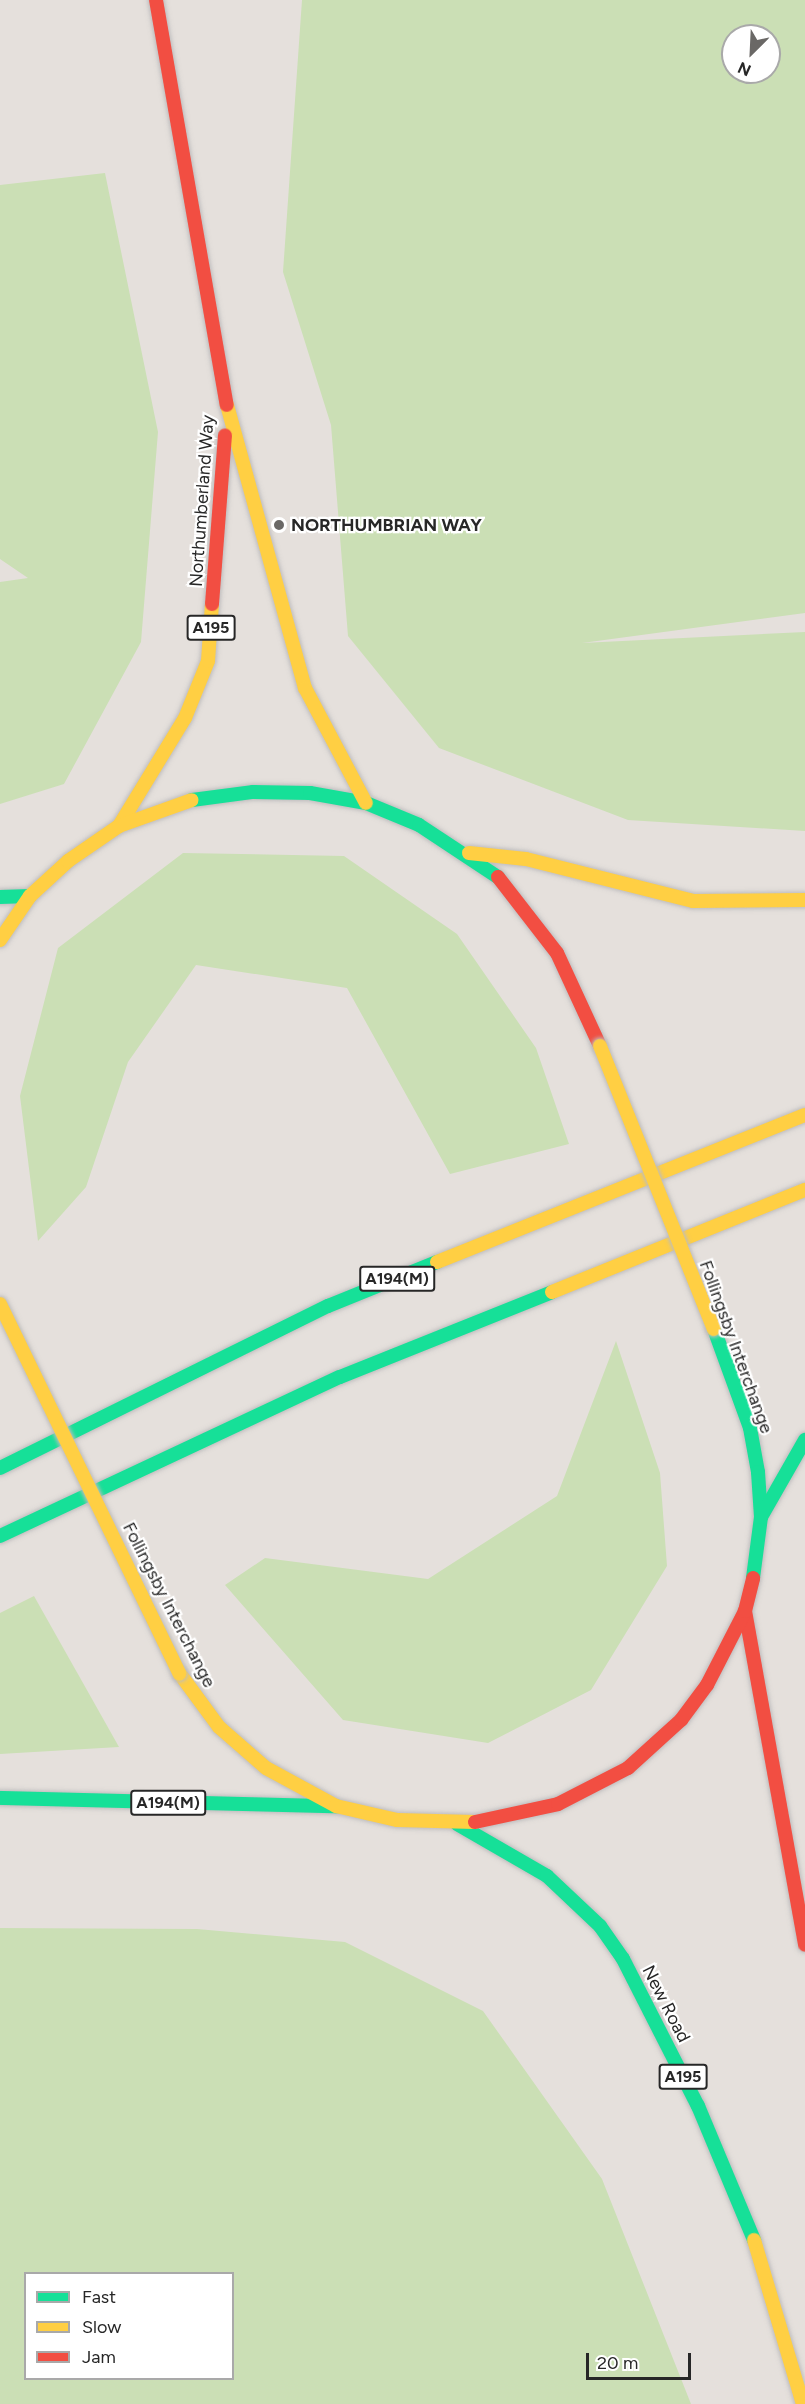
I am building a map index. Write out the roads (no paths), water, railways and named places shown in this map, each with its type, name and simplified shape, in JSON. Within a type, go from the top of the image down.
[{"type":"main road","name":"Northumberland Way","points":[[156,0],[227,407],[305,688],[366,803]]},
{"type":"main road","name":"Northumberland Way","points":[[119,826],[185,718],[208,661],[227,407]]},
{"type":"main road","name":"Follingsby Interchange","points":[[0,940],[30,896],[68,861],[119,826],[186,801],[253,792],[310,793],[366,803],[469,853],[531,912],[557,953],[600,1046],[714,1329],[750,1428],[761,1517],[745,1611],[700,1694],[681,1720],[628,1768],[558,1804],[457,1824],[398,1820],[336,1806],[266,1768],[219,1727],[180,1674],[0,1304]]},
{"type":"main road","points":[[469,853],[526,859],[693,901],[805,900]]},
{"type":"main road","points":[[0,897],[30,896]]},
{"type":"main road","name":"A194(M)","points":[[0,1468],[328,1306],[805,1115]]},
{"type":"main road","points":[[0,1536],[340,1377],[805,1190]]},
{"type":"main road","points":[[761,1517],[805,1440]]},
{"type":"main road","points":[[745,1611],[805,1945]]},
{"type":"main road","name":"A194(M)","points":[[0,1798],[336,1806]]},
{"type":"main road","name":"New Road","points":[[457,1824],[564,1890],[623,1959],[698,2106],[764,2263],[803,2404]]},
{"type":"place","name":"NORTHUMBRIAN WAY","points":[[279,525]]}]
